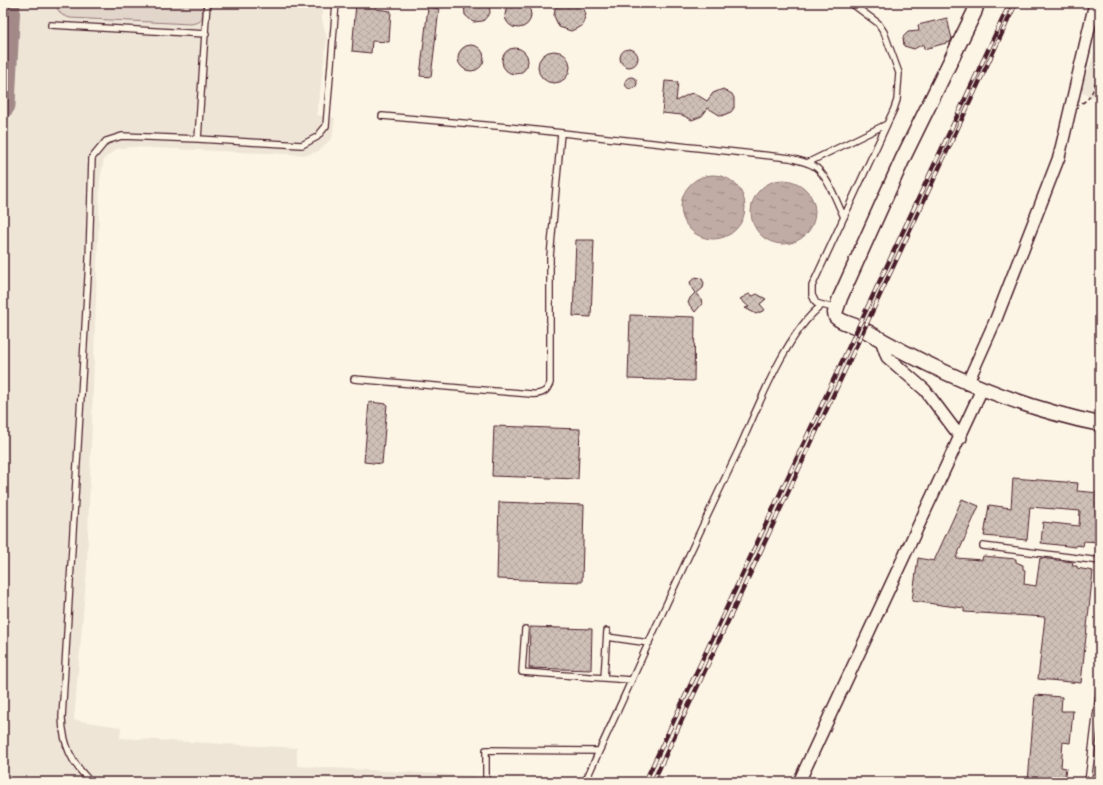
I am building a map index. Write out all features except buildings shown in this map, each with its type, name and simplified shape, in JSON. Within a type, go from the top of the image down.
[{"type":"street","points":[[978,3],[903,158],[835,313],[839,320],[858,326],[881,340],[967,384],[1064,416],[1100,424]]},
{"type":"street","points":[[967,384],[996,319],[1059,157],[1069,106],[1095,3]]},
{"type":"street","points":[[881,340],[887,357],[925,390],[961,438]]},
{"type":"street","points":[[799,782],[961,438],[982,389]]},
{"type":"lane","points":[[198,139],[207,3]]},
{"type":"lane","points":[[91,782],[80,772],[69,753],[62,731],[62,718],[89,260],[92,158],[106,141],[122,136],[302,145],[317,137],[326,126],[336,3]]},
{"type":"lane","points":[[836,309],[821,306],[814,299],[812,286],[887,124],[897,100],[900,78],[898,67],[881,28],[851,3]]},
{"type":"lane","points":[[51,25],[206,34]]},
{"type":"lane","points":[[382,116],[561,133],[783,157],[814,166],[822,174],[844,217]]},
{"type":"lane","points":[[807,163],[887,124]]},
{"type":"lane","points":[[354,379],[531,394],[540,394],[548,389],[550,383],[550,257],[561,133]]},
{"type":"lane","points":[[585,782],[778,366],[805,320],[821,306]]},
{"type":"lane","points":[[982,546],[1100,561]]},
{"type":"lane","points":[[525,628],[522,672],[631,680]]},
{"type":"lane","points":[[604,678],[607,634],[649,642]]},
{"type":"lane","points":[[1088,782],[1100,686]]},
{"type":"lane","points":[[486,782],[486,750],[599,751]]},
{"type":"path","points":[[1069,106],[1081,104],[1088,99],[1093,88],[1100,59]]},
{"type":"shaded area","points":[[3,3],[322,3],[322,20],[327,38],[317,115],[335,118],[332,138],[319,151],[307,155],[131,147],[116,149],[104,159],[100,180],[87,568],[74,720],[121,727],[120,738],[297,748],[297,766],[476,776],[476,782],[3,782]]},
{"type":"shaded area","points":[[53,3],[203,3],[202,19],[199,22],[191,24],[70,18],[62,15]]},
{"type":"shaded area","points":[[1100,29],[1100,99],[1079,92],[1093,57]]},
{"type":"water","points":[[707,175],[719,175],[736,184],[743,195],[745,207],[743,219],[736,230],[719,239],[707,239],[695,234],[686,225],[681,213],[681,201],[686,189],[695,180]]},
{"type":"water","points":[[783,180],[801,186],[809,194],[815,212],[809,230],[801,238],[783,244],[765,238],[757,230],[751,212],[757,194],[765,186]]},
{"type":"taxiway","points":[[3,105],[8,3]]},
{"type":"railway","points":[[645,782],[1010,3]]},
{"type":"railway","points":[[653,782],[1016,3]]}]
